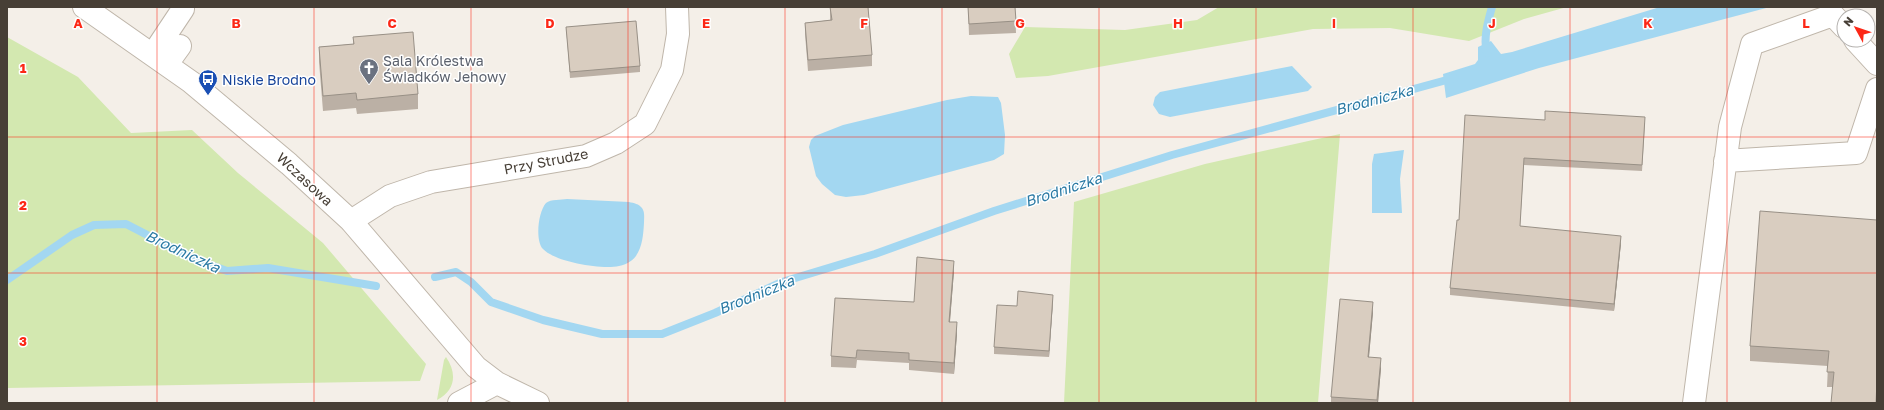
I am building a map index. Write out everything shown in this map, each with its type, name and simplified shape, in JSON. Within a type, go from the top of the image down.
[{"type":"street","name":"Wczasowa","points":[[84,7],[160,59],[246,126],[289,164],[350,221],[453,342],[476,367],[497,383]]},
{"type":"street","name":"Przy Strudze","points":[[350,221],[390,196],[431,182],[586,156],[616,143],[645,124],[672,70],[678,34],[677,7]]},
{"type":"street","points":[[160,59],[183,9]]},
{"type":"street","points":[[1694,403],[1730,127],[1752,44],[1833,15],[1836,18]]},
{"type":"street","points":[[160,59],[180,46]]},
{"type":"street","points":[[1863,48],[1877,64]]},
{"type":"street","points":[[1726,161],[1856,153],[1877,89]]},
{"type":"street","points":[[459,403],[497,383],[538,403]]},
{"type":"green space","points":[[1219,7],[1567,7],[1524,19],[1469,41],[1390,28],[1313,29],[1048,76],[1016,78],[1009,54],[1025,27],[1125,30],[1197,20]]},
{"type":"green space","points":[[7,37],[78,77],[131,133],[192,130],[238,173],[323,243],[426,364],[420,381],[7,388]]},
{"type":"green space","points":[[1340,134],[1318,403],[1064,403],[1074,202],[1205,164]]},
{"type":"green space","points":[[446,357],[452,369],[453,381],[448,391],[437,400],[444,360]]},
{"type":"water","points":[[1660,7],[1770,7],[1539,68],[1446,98],[1443,74],[1475,64],[1478,60],[1478,47],[1491,41],[1501,54],[1512,52]]},
{"type":"water","points":[[1292,66],[1312,87],[1308,91],[1170,117],[1159,114],[1153,105],[1155,97],[1160,92]]},
{"type":"water","points":[[971,96],[998,97],[1001,103],[1005,135],[1004,154],[994,160],[864,195],[846,197],[835,195],[822,184],[816,176],[809,147],[811,140],[815,136],[843,125],[947,100]]},
{"type":"water","points":[[1404,150],[1400,179],[1402,213],[1372,213],[1372,164],[1374,154]]},
{"type":"water","points":[[567,199],[629,202],[641,207],[644,213],[644,230],[639,250],[632,260],[619,266],[591,266],[558,258],[549,254],[543,249],[539,240],[538,226],[543,207],[546,203],[551,201]]},
{"type":"building","points":[[830,7],[868,7],[872,55],[808,60],[805,23],[832,20]]},
{"type":"building","points":[[968,7],[1015,7],[1016,21],[969,24]]},
{"type":"building","points":[[636,21],[640,66],[570,72],[566,27]]},
{"type":"building","name":"Sala Królestwa Świadków Jehowy","points":[[413,32],[418,94],[357,100],[356,93],[323,96],[319,47],[354,44],[353,37]]},
{"type":"building","points":[[1545,111],[1645,117],[1642,165],[1524,158],[1520,226],[1621,236],[1614,304],[1450,288],[1457,220],[1459,220],[1465,115],[1545,120]]},
{"type":"building","points":[[1760,211],[1877,220],[1876,403],[1831,403],[1834,372],[1827,372],[1829,351],[1750,346]]},
{"type":"building","points":[[917,257],[954,261],[949,322],[957,322],[954,363],[909,360],[909,353],[857,350],[856,358],[831,356],[835,298],[914,302]]},
{"type":"building","points":[[1018,291],[1053,295],[1049,351],[994,347],[997,305],[1017,306]]},
{"type":"building","points":[[1340,299],[1373,302],[1368,357],[1381,358],[1377,400],[1331,397]]},
{"type":"waterway","points":[[1487,53],[1486,36],[1492,7]]},
{"type":"waterway","name":"Brodniczka","points":[[435,277],[456,272],[471,282],[491,302],[543,320],[602,334],[662,334],[715,313],[782,282],[875,254],[994,211],[1172,155],[1454,78]]},
{"type":"waterway","name":"Brodniczka","points":[[7,280],[72,235],[94,225],[126,224],[194,259],[227,271],[268,268],[376,286]]},
{"type":"place","name":"Sala Królestwa Świadków Jehowy","points":[[369,85]]},
{"type":"place","name":"Niskie Brodno","points":[[208,96]]}]
